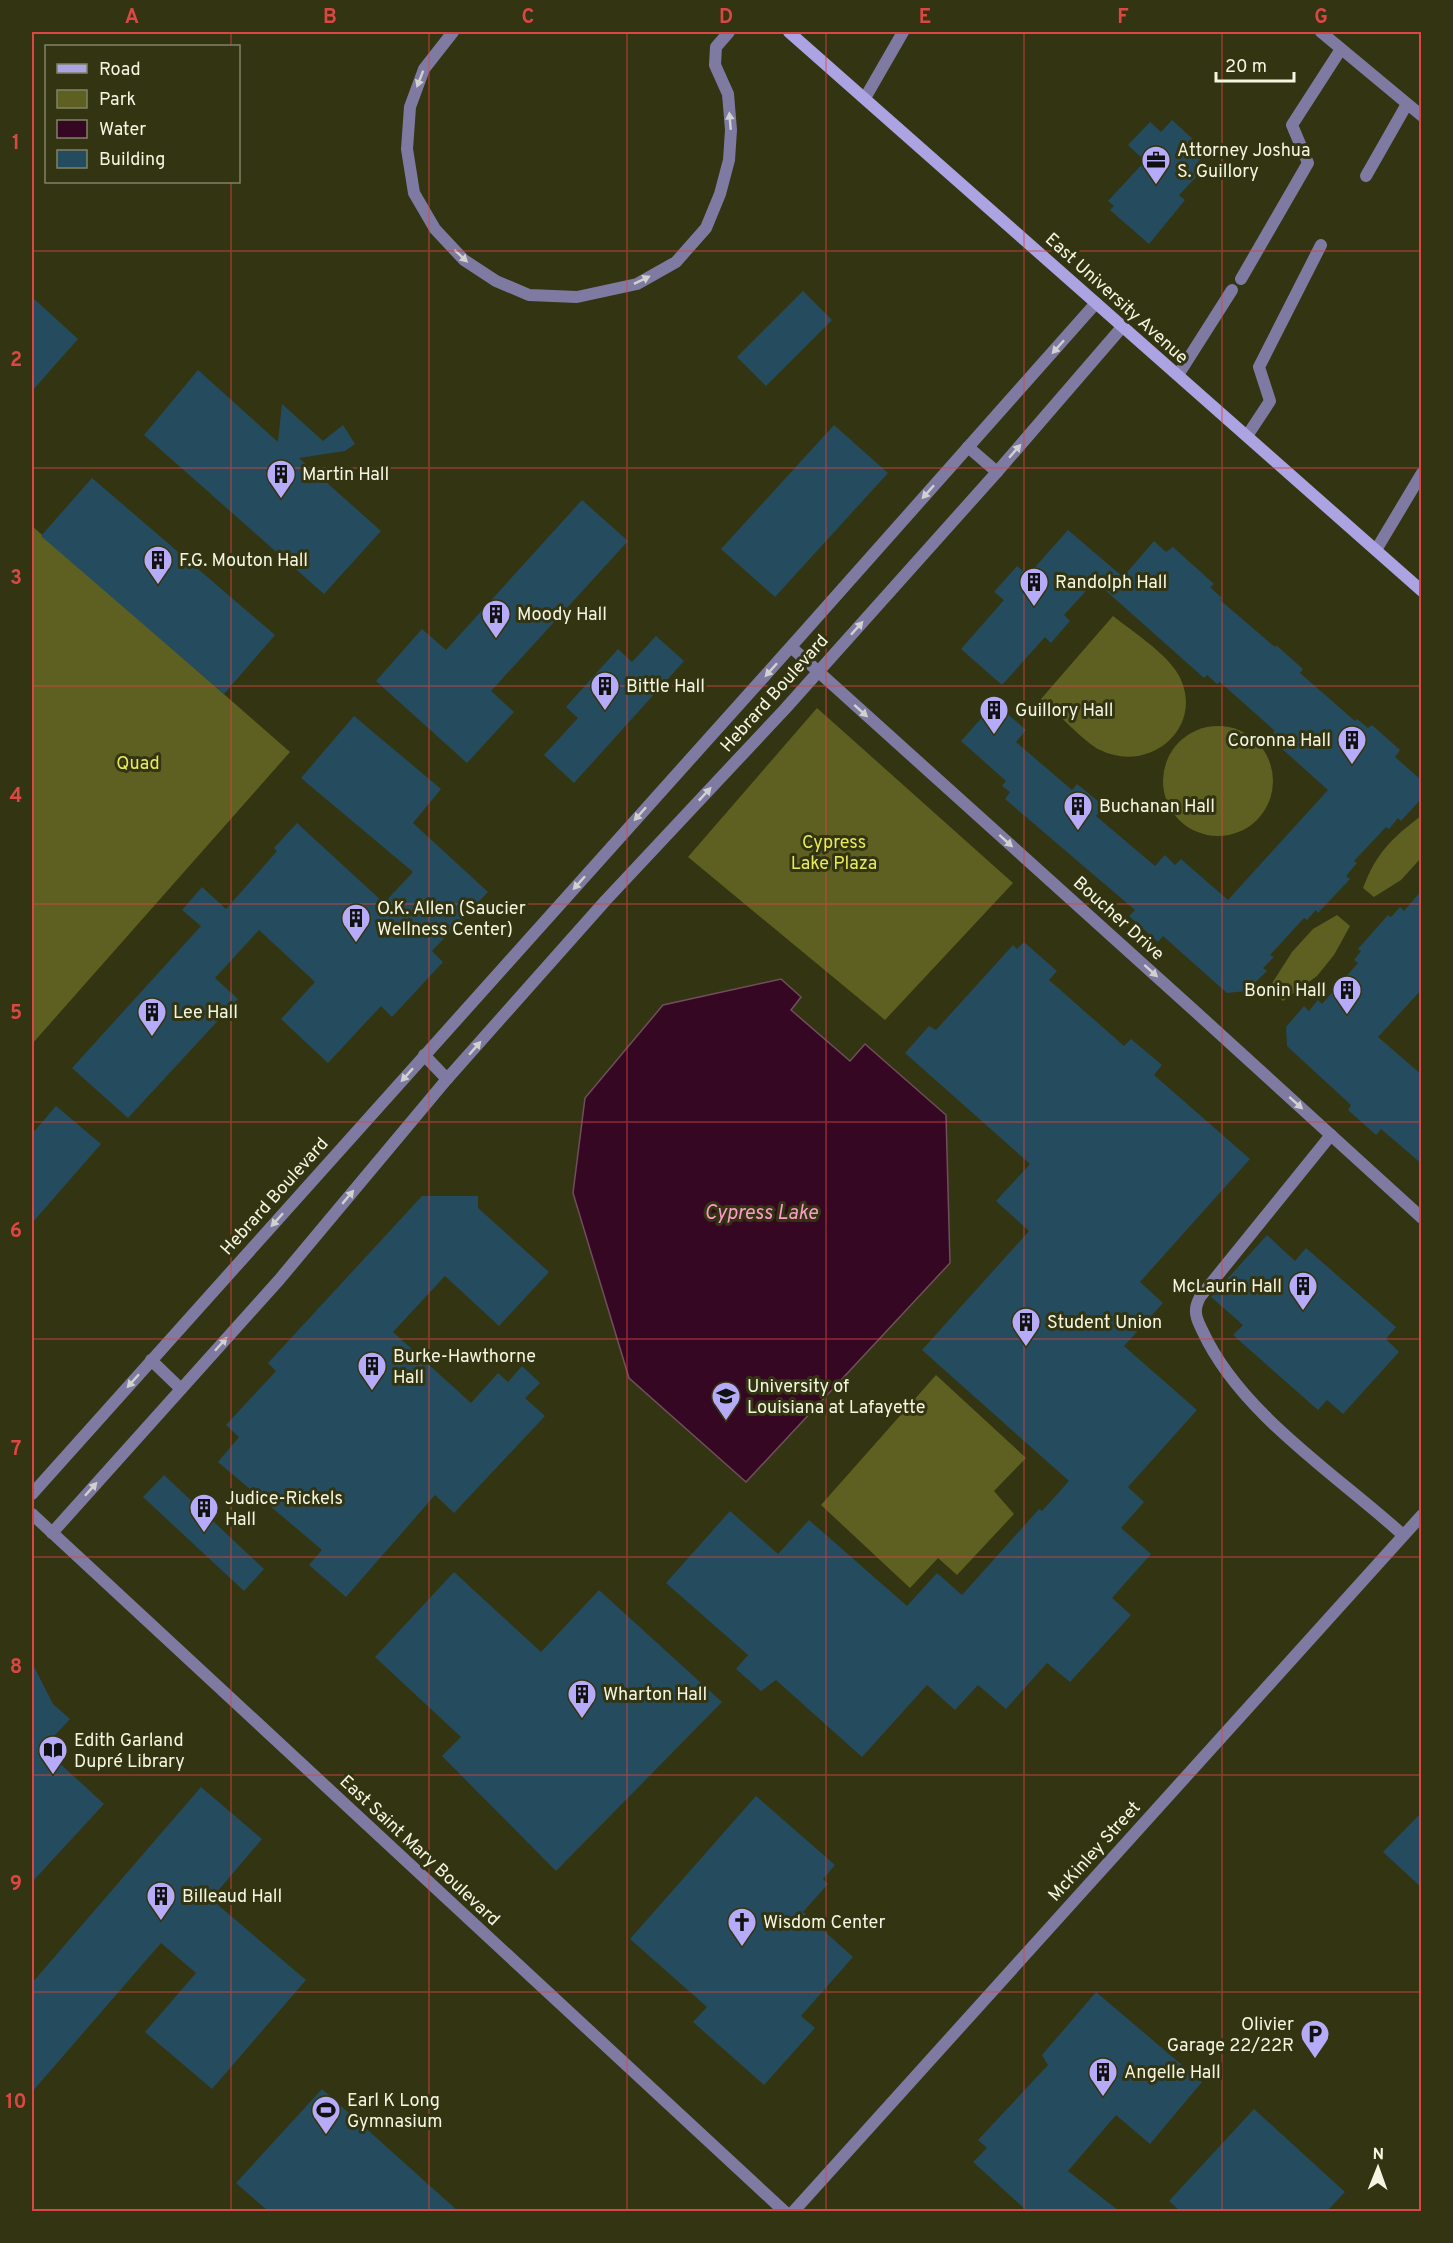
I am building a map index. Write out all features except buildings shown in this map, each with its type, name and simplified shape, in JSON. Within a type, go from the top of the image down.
[{"type":"main road","name":"East University Avenue","points":[[789,32],[1422,591]]},
{"type":"street","points":[[453,32],[424,69],[410,107],[407,149],[414,193],[435,229],[464,260],[496,281],[529,295],[577,297],[638,284],[676,262],[706,228],[720,194],[729,159],[731,130],[728,94],[715,65],[716,47],[729,32]]},
{"type":"street","points":[[864,98],[903,32]]},
{"type":"street","points":[[1321,32],[1422,116]]},
{"type":"street","points":[[1241,279],[1252,264],[1308,163],[1292,125],[1341,49]]},
{"type":"street","points":[[1366,176],[1407,104]]},
{"type":"street","points":[[1247,436],[1270,401],[1259,367],[1321,245]]},
{"type":"street","points":[[1178,375],[1232,290]]},
{"type":"street","name":"Hebrard Boulevard","points":[[32,1494],[1096,303]]},
{"type":"street","name":"Hebrard Boulevard","points":[[52,1533],[279,1280],[447,1079],[606,900],[785,710],[997,472],[1123,326]]},
{"type":"street","points":[[968,447],[997,472]]},
{"type":"street","points":[[1376,550],[1422,473]]},
{"type":"street","name":"Boucher Drive","points":[[791,647],[1422,1218]]},
{"type":"street","points":[[424,1055],[447,1079]]},
{"type":"street","points":[[1331,1135],[1200,1297],[1196,1310],[1197,1318],[1213,1353],[1239,1389],[1299,1447],[1403,1535]]},
{"type":"street","points":[[151,1360],[181,1389]]},
{"type":"street","name":"East Saint Mary Boulevard","points":[[32,1514],[785,2211]]},
{"type":"street","name":"McKinley Street","points":[[793,2211],[1422,1515]]},
{"type":"green space","name":"Quad","points":[[32,526],[290,752],[32,1044]]},
{"type":"green space","points":[[1113,616],[1166,658],[1178,674],[1185,693],[1185,711],[1180,727],[1169,740],[1155,750],[1138,756],[1119,756],[1100,750],[1041,699]]},
{"type":"green space","name":"Cypress Lake Plaza","points":[[817,708],[1013,883],[885,1020],[688,857]]},
{"type":"green space","points":[[1218,726],[1239,730],[1257,742],[1269,760],[1273,781],[1269,802],[1257,820],[1239,832],[1218,836],[1197,832],[1179,820],[1167,802],[1163,781],[1167,760],[1179,742],[1197,730]]},
{"type":"green space","points":[[1421,816],[1421,858],[1401,880],[1374,897],[1363,888],[1373,865],[1393,839]]},
{"type":"green space","points":[[1337,915],[1350,926],[1334,955],[1317,976],[1283,1001],[1269,988],[1292,952],[1313,929]]},
{"type":"green space","points":[[936,1375],[1026,1458],[994,1491],[1014,1514],[957,1575],[938,1558],[910,1588],[821,1505]]},
{"type":"water","name":"Cypress Lake","points":[[781,979],[801,997],[791,1010],[850,1061],[865,1044],[946,1115],[950,1263],[746,1482],[629,1378],[573,1193],[585,1098],[663,1005]]},
{"type":"place","name":"Attorney Joshua S. Guillory","points":[[1156,186]]},
{"type":"place","name":"Martin Hall","points":[[281,500]]},
{"type":"place","name":"F.G. Mouton Hall","points":[[158,586]]},
{"type":"place","name":"Randolph Hall","points":[[1034,608]]},
{"type":"place","name":"Moody Hall","points":[[496,640]]},
{"type":"place","name":"Bittle Hall","points":[[605,712]]},
{"type":"place","name":"Guillory Hall","points":[[994,736]]},
{"type":"place","name":"Coronna Hall","points":[[1352,766]]},
{"type":"place","name":"Buchanan Hall","points":[[1078,832]]},
{"type":"place","name":"O.K. Allen (Saucier Wellness Center)","points":[[356,944]]},
{"type":"place","name":"Bonin Hall","points":[[1347,1016]]},
{"type":"place","name":"Lee Hall","points":[[152,1038]]},
{"type":"place","name":"McLaurin Hall","points":[[1303,1312]]},
{"type":"place","name":"Student Union","points":[[1026,1348]]},
{"type":"place","name":"Burke-Hawthorne Hall","points":[[372,1392]]},
{"type":"place","name":"University of Louisiana at Lafayette","points":[[726,1422]]},
{"type":"place","name":"Judice-Rickels Hall","points":[[204,1534]]},
{"type":"place","name":"Wharton Hall","points":[[582,1720]]},
{"type":"place","name":"Edith Garland Dupré Library","points":[[53,1776]]},
{"type":"place","name":"Billeaud Hall","points":[[161,1922]]},
{"type":"place","name":"Wisdom Center","points":[[742,1948]]},
{"type":"place","name":"Olivier Garage 22/22R","points":[[1315,2060]]},
{"type":"place","name":"Angelle Hall","points":[[1103,2098]]},
{"type":"place","name":"Earl K Long Gymnasium","points":[[326,2136]]}]
